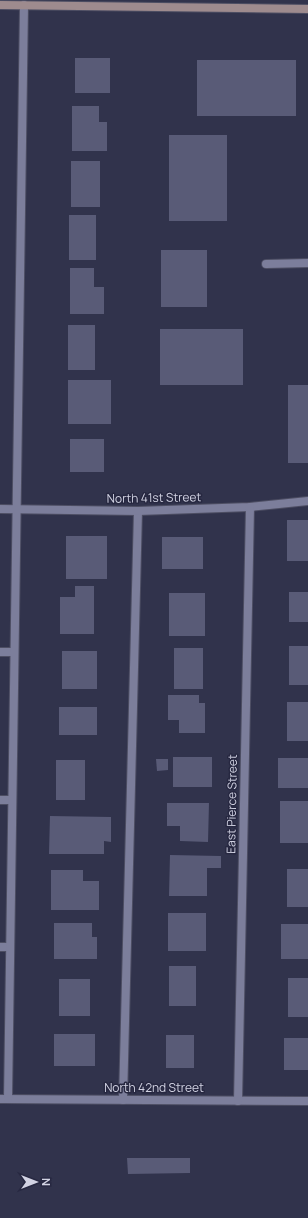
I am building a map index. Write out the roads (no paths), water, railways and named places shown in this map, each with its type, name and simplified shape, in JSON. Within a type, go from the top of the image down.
[{"type":"main road","points":[[0,5],[308,9]]},
{"type":"street","points":[[4,1099],[10,947],[24,5]]},
{"type":"street","points":[[266,264],[308,263]]},
{"type":"street","name":"North 41st Street","points":[[0,509],[138,511],[250,507],[308,501]]},
{"type":"street","name":"East Pierce Street","points":[[238,1101],[250,507]]},
{"type":"street","points":[[123,1100],[138,511]]},
{"type":"street","points":[[0,652],[14,652]]},
{"type":"street","points":[[0,800],[12,800]]},
{"type":"street","points":[[0,947],[10,947]]},
{"type":"street","name":"North 42nd Street","points":[[4,1099],[308,1101]]}]
